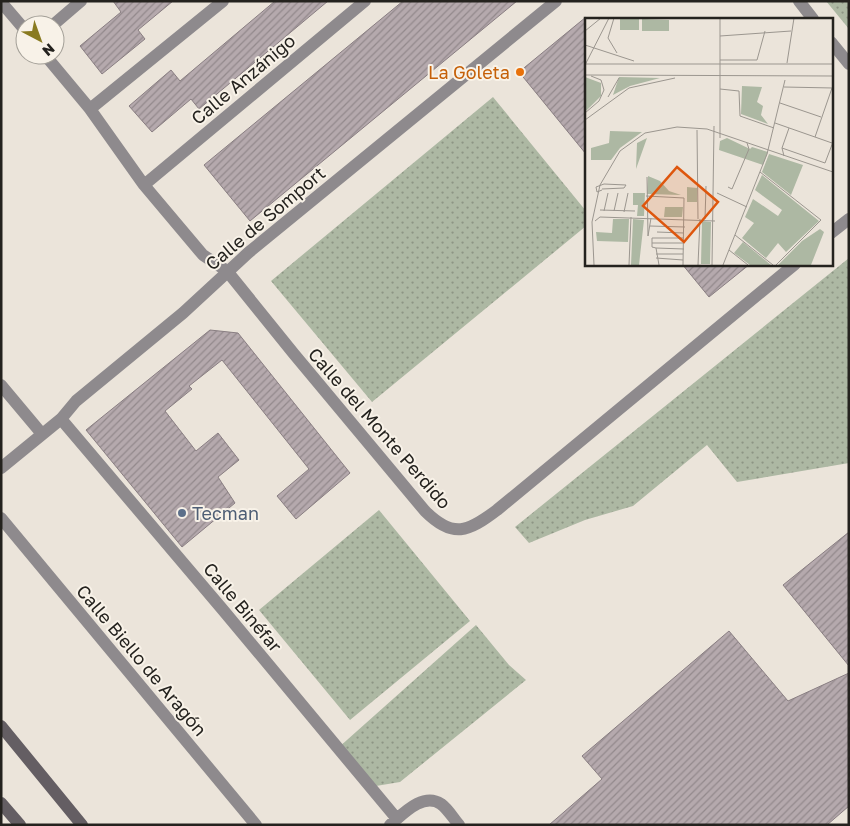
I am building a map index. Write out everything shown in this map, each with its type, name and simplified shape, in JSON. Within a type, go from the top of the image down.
[{"type":"main road","points":[[1,726],[82,825]]},
{"type":"main road","points":[[1,803],[20,825]]},
{"type":"street","points":[[64,15],[81,1]]},
{"type":"street","points":[[90,109],[223,1]]},
{"type":"street","name":"Calle Anzánigo","points":[[144,185],[365,1]]},
{"type":"street","name":"Calle de Somport","points":[[1,468],[61,419],[76,401],[183,313],[227,271],[556,1]]},
{"type":"street","points":[[798,1],[811,18]]},
{"type":"street","points":[[1,2],[15,18]]},
{"type":"street","points":[[832,43],[849,64]]},
{"type":"street","name":"Calle del Monte Perdido","points":[[53,65],[90,109],[144,185],[203,255],[227,271],[425,511],[435,521],[448,529],[464,530],[478,525],[794,265]]},
{"type":"street","points":[[832,233],[849,219]]},
{"type":"street","points":[[1,385],[42,434]]},
{"type":"street","name":"Calle Binéfar","points":[[61,419],[223,610],[394,822]]},
{"type":"street","name":"Calle Biello de Aragón","points":[[1,518],[256,825]]},
{"type":"street","points":[[394,822],[419,803],[433,800],[442,805],[459,825]]},
{"type":"green space","points":[[826,1],[849,1],[849,29]]},
{"type":"green space","points":[[493,97],[585,210],[585,227],[372,402],[271,281]]},
{"type":"green space","points":[[849,258],[849,463],[737,482],[707,445],[633,506],[585,520],[529,543],[515,527]]},
{"type":"green space","points":[[379,510],[470,621],[350,720],[259,610]]},
{"type":"green space","points":[[476,625],[509,665],[526,680],[400,782],[370,787],[338,748]]},
{"type":"building","points":[[113,1],[173,1],[138,30],[145,39],[102,74],[80,46],[121,12]]},
{"type":"building","points":[[275,1],[328,1],[199,109],[191,99],[152,132],[129,106],[171,70],[180,81]]},
{"type":"building","points":[[403,1],[517,1],[250,221],[204,165]]},
{"type":"building","points":[[586,17],[585,153],[519,72]]},
{"type":"building","points":[[683,265],[749,265],[709,297]]},
{"type":"building","points":[[210,330],[238,333],[350,473],[296,519],[277,496],[309,469],[222,360],[189,386],[192,389],[165,411],[196,451],[218,433],[239,460],[218,477],[235,503],[182,547],[86,430]]},
{"type":"building","points":[[849,532],[849,666],[783,585]]},
{"type":"building","points":[[729,631],[788,701],[849,673],[849,806],[827,825],[549,825],[602,779],[582,756]]},
{"type":"place","name":"La Goleta","points":[[520,72]]},
{"type":"place","name":"Tecman","points":[[182,513]]}]
